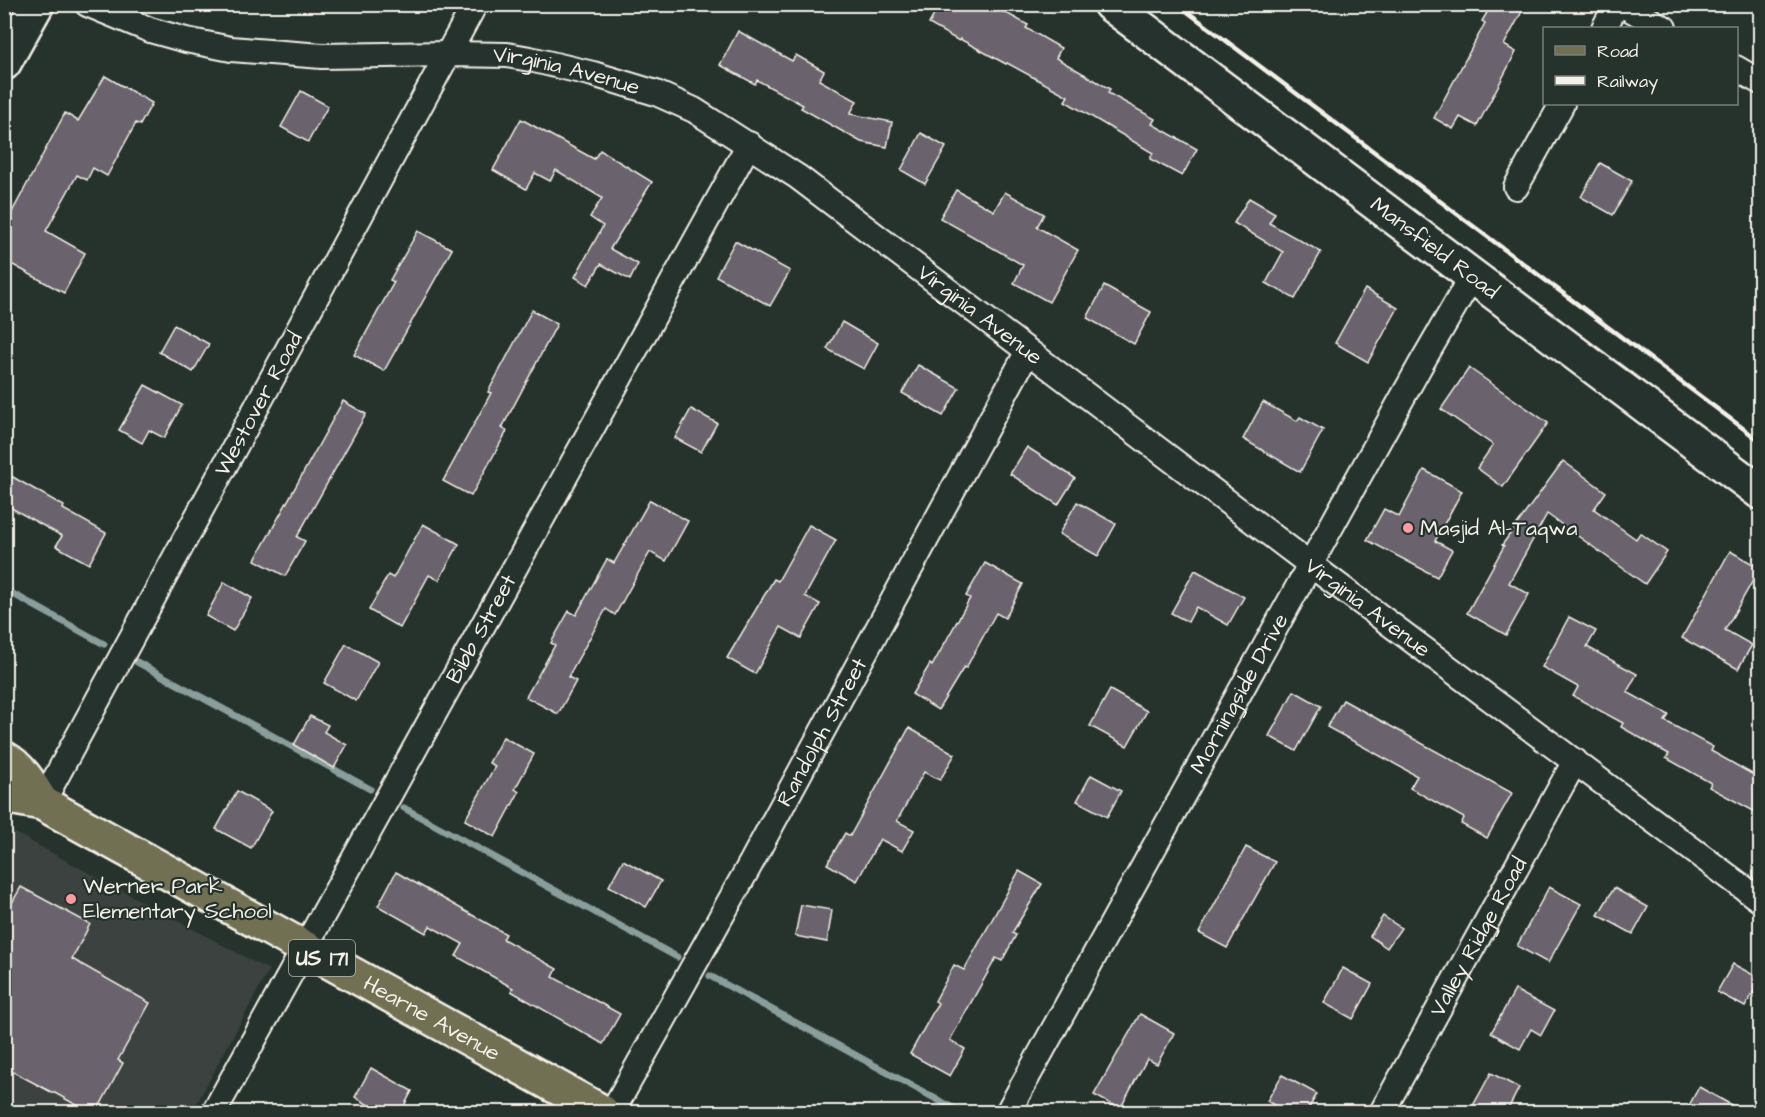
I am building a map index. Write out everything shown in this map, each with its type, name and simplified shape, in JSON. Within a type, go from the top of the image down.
[{"type":"main road","points":[[4,63],[37,4]]},
{"type":"main road","name":"Mansfield Road","points":[[1110,4],[1761,492]]},
{"type":"main road","name":"Hearne Avenue","points":[[4,758],[12,763],[27,780],[42,803]]},
{"type":"main road","name":"Hearne Avenue","points":[[4,796],[42,803],[602,1113]]},
{"type":"street","name":"Virginia Avenue","points":[[87,4],[150,30],[231,49],[322,56],[448,54],[507,55],[530,59],[593,74],[656,93],[694,110],[798,177],[1311,565],[1761,900]]},
{"type":"street","name":"Westover Road","points":[[42,803],[475,4]]},
{"type":"street","points":[[1605,27],[1619,4],[1662,27]]},
{"type":"street","points":[[1738,69],[1761,82]]},
{"type":"street","points":[[1516,187],[1561,105]]},
{"type":"street","name":"Bibb Street","points":[[214,1113],[749,144]]},
{"type":"street","name":"Morningside Drive","points":[[1008,1113],[1420,364],[1472,276]]},
{"type":"street","name":"Randolph Street","points":[[612,1113],[751,863],[1028,351]]},
{"type":"street","name":"Valley Ridge Road","points":[[1382,1113],[1575,761]]},
{"type":"shaded area","name":"Werner Park Elementary School","points":[[4,827],[269,970],[192,1112],[5,1112]]},
{"type":"building","points":[[940,4],[990,4],[1028,25],[1026,28],[1061,48],[1056,58],[1110,89],[1108,93],[1155,119],[1152,124],[1197,149],[1182,176],[1150,159],[1153,153],[1065,101],[1068,96],[929,24]]},
{"type":"building","points":[[1492,4],[1526,4],[1504,45],[1516,52],[1477,126],[1460,117],[1453,129],[1434,118],[1485,23],[1482,21]]},
{"type":"building","points":[[738,31],[792,61],[796,55],[824,71],[819,80],[857,101],[850,114],[892,122],[887,147],[861,142],[801,108],[803,105],[757,80],[755,84],[720,65]]},
{"type":"building","points":[[105,76],[152,103],[140,125],[136,123],[107,176],[93,168],[87,180],[77,175],[46,231],[85,253],[64,293],[4,260],[4,220],[10,211],[12,212],[65,113],[78,121]]},
{"type":"building","points":[[301,91],[328,106],[308,142],[281,127]]},
{"type":"building","points":[[521,119],[594,159],[600,150],[652,182],[610,249],[638,264],[630,280],[601,264],[588,285],[575,277],[603,226],[590,217],[602,198],[556,170],[550,181],[535,173],[526,189],[493,170]]},
{"type":"building","points":[[921,133],[946,147],[925,184],[901,170]]},
{"type":"building","points":[[1600,163],[1632,181],[1613,215],[1581,197]]},
{"type":"building","points":[[956,190],[994,211],[1005,192],[1044,214],[1037,227],[1078,250],[1049,302],[1014,283],[1023,265],[940,218]]},
{"type":"building","points":[[1249,198],[1275,213],[1269,223],[1321,252],[1295,299],[1266,283],[1283,252],[1234,223]]},
{"type":"building","points":[[418,231],[452,249],[384,371],[354,355],[394,282],[390,280]]},
{"type":"building","points":[[735,241],[790,271],[770,306],[716,276]]},
{"type":"building","points":[[1104,286],[1151,312],[1134,344],[1087,318]]},
{"type":"building","points":[[1365,289],[1398,308],[1368,362],[1335,343]]},
{"type":"building","points":[[532,310],[557,324],[502,428],[507,431],[471,496],[443,481],[491,393],[488,392]]},
{"type":"building","points":[[842,322],[878,343],[864,369],[827,349]]},
{"type":"building","points":[[174,325],[209,344],[193,372],[159,352]]},
{"type":"building","points":[[918,365],[959,388],[943,416],[902,393]]},
{"type":"building","points":[[1469,368],[1548,423],[1503,487],[1477,468],[1493,445],[1441,409]]},
{"type":"building","points":[[145,385],[182,405],[164,438],[149,430],[142,443],[119,430]]},
{"type":"building","points":[[343,401],[366,414],[297,537],[305,541],[285,576],[255,560]]},
{"type":"building","points":[[1263,402],[1297,421],[1300,417],[1323,430],[1300,472],[1243,439]]},
{"type":"building","points":[[691,409],[717,423],[701,452],[675,438]]},
{"type":"building","points":[[1027,447],[1075,478],[1058,505],[1010,474]]},
{"type":"building","points":[[1563,461],[1606,492],[1594,509],[1636,539],[1640,533],[1667,552],[1645,584],[1547,514],[1509,583],[1529,594],[1506,635],[1467,613],[1504,546],[1502,545]]},
{"type":"building","name":"Masjid Al-Taqwa","points":[[1424,470],[1462,491],[1435,541],[1452,550],[1437,577],[1367,540],[1384,509],[1399,517]]},
{"type":"building","points":[[4,472],[106,533],[89,564],[56,546],[62,536],[4,504]]},
{"type":"building","points":[[650,500],[688,521],[666,561],[650,552],[615,615],[606,609],[568,677],[576,681],[558,714],[526,697],[555,645],[551,643],[569,611],[576,615],[607,559],[614,563]]},
{"type":"building","points":[[1077,502],[1116,524],[1098,556],[1059,534]]},
{"type":"building","points":[[423,524],[459,544],[439,580],[429,575],[400,628],[369,610],[388,575],[393,578]]},
{"type":"building","points":[[809,525],[836,540],[805,596],[820,604],[801,638],[781,627],[755,674],[727,658],[774,579],[778,581]]},
{"type":"building","points":[[1730,551],[1760,568],[1725,630],[1752,645],[1738,669],[1682,638]]},
{"type":"building","points":[[985,563],[1023,584],[1005,618],[996,613],[966,668],[964,667],[938,710],[912,694],[930,664],[932,666],[970,598],[966,596]]},
{"type":"building","points":[[1195,570],[1244,597],[1228,625],[1196,607],[1188,622],[1171,613]]},
{"type":"building","points":[[224,582],[252,598],[233,631],[206,616]]},
{"type":"building","points":[[1569,617],[1596,631],[1587,647],[1637,674],[1627,692],[1669,715],[1665,721],[1713,747],[1711,751],[1761,779],[1761,815],[1709,787],[1711,783],[1666,758],[1669,754],[1621,727],[1623,723],[1573,696],[1578,687],[1542,667]]},
{"type":"building","points":[[346,644],[378,662],[356,701],[324,683]]},
{"type":"building","points":[[1110,690],[1147,711],[1127,746],[1090,726]]},
{"type":"building","points":[[1294,691],[1321,706],[1296,751],[1269,736]]},
{"type":"building","points":[[1343,700],[1512,793],[1487,838],[1461,824],[1464,818],[1410,788],[1417,776],[1327,727]]},
{"type":"building","points":[[310,716],[328,725],[324,732],[347,745],[334,768],[294,745]]},
{"type":"building","points":[[909,728],[955,754],[940,780],[924,772],[897,821],[914,830],[902,851],[880,839],[857,881],[827,864],[845,833],[850,836]]},
{"type":"building","points":[[503,737],[534,754],[515,789],[519,792],[495,837],[465,820],[495,766],[489,763]]},
{"type":"building","points":[[1091,775],[1121,791],[1107,817],[1077,801]]},
{"type":"building","points":[[237,791],[272,811],[251,848],[216,829]]},
{"type":"building","points":[[1246,847],[1275,862],[1227,948],[1199,933]]},
{"type":"building","points":[[623,860],[661,881],[646,907],[609,886]]},
{"type":"building","points":[[1019,871],[1042,884],[1012,933],[1016,935],[1002,961],[996,958],[950,1040],[965,1049],[950,1076],[910,1054],[938,1003],[935,1001],[954,965],[964,970]]},
{"type":"building","points":[[396,872],[506,934],[503,939],[557,969],[553,977],[620,1014],[603,1044],[511,991],[513,988],[456,956],[463,944],[430,926],[426,933],[378,906]]},
{"type":"building","points":[[21,887],[90,924],[72,959],[150,1003],[118,1060],[123,1063],[96,1113],[91,1113],[4,1067],[4,917]]},
{"type":"building","points":[[1549,887],[1581,904],[1548,963],[1517,946]]},
{"type":"building","points":[[1614,888],[1648,907],[1633,934],[1598,915]]},
{"type":"building","points":[[801,905],[832,910],[827,942],[795,936]]},
{"type":"building","points":[[1383,916],[1401,928],[1387,948],[1370,936]]},
{"type":"building","points":[[1733,964],[1761,979],[1745,1007],[1717,992]]},
{"type":"building","points":[[1343,968],[1372,984],[1353,1019],[1324,1003]]},
{"type":"building","points":[[1515,990],[1554,1011],[1541,1035],[1531,1029],[1520,1049],[1491,1033]]},
{"type":"building","points":[[1140,1014],[1174,1033],[1157,1064],[1147,1059],[1120,1109],[1094,1095]]},
{"type":"building","points":[[371,1068],[412,1091],[400,1113],[382,1113],[355,1097]]},
{"type":"building","points":[[1491,1073],[1519,1088],[1506,1113],[1469,1113]]},
{"type":"building","points":[[1282,1075],[1317,1094],[1306,1113],[1287,1113],[1267,1101]]},
{"type":"building","points":[[1699,1087],[1746,1113],[1685,1113]]},
{"type":"waterway","points":[[4,589],[104,644]]},
{"type":"waterway","points":[[137,662],[370,789]]},
{"type":"waterway","points":[[404,808],[677,957]]},
{"type":"waterway","points":[[710,976],[960,1112]]},
{"type":"railway","points":[[1177,4],[1760,441]]},
{"type":"place","name":"Masjid Al-Taqwa","points":[[1408,528]]},
{"type":"place","name":"Werner Park Elementary School","points":[[71,899]]}]
